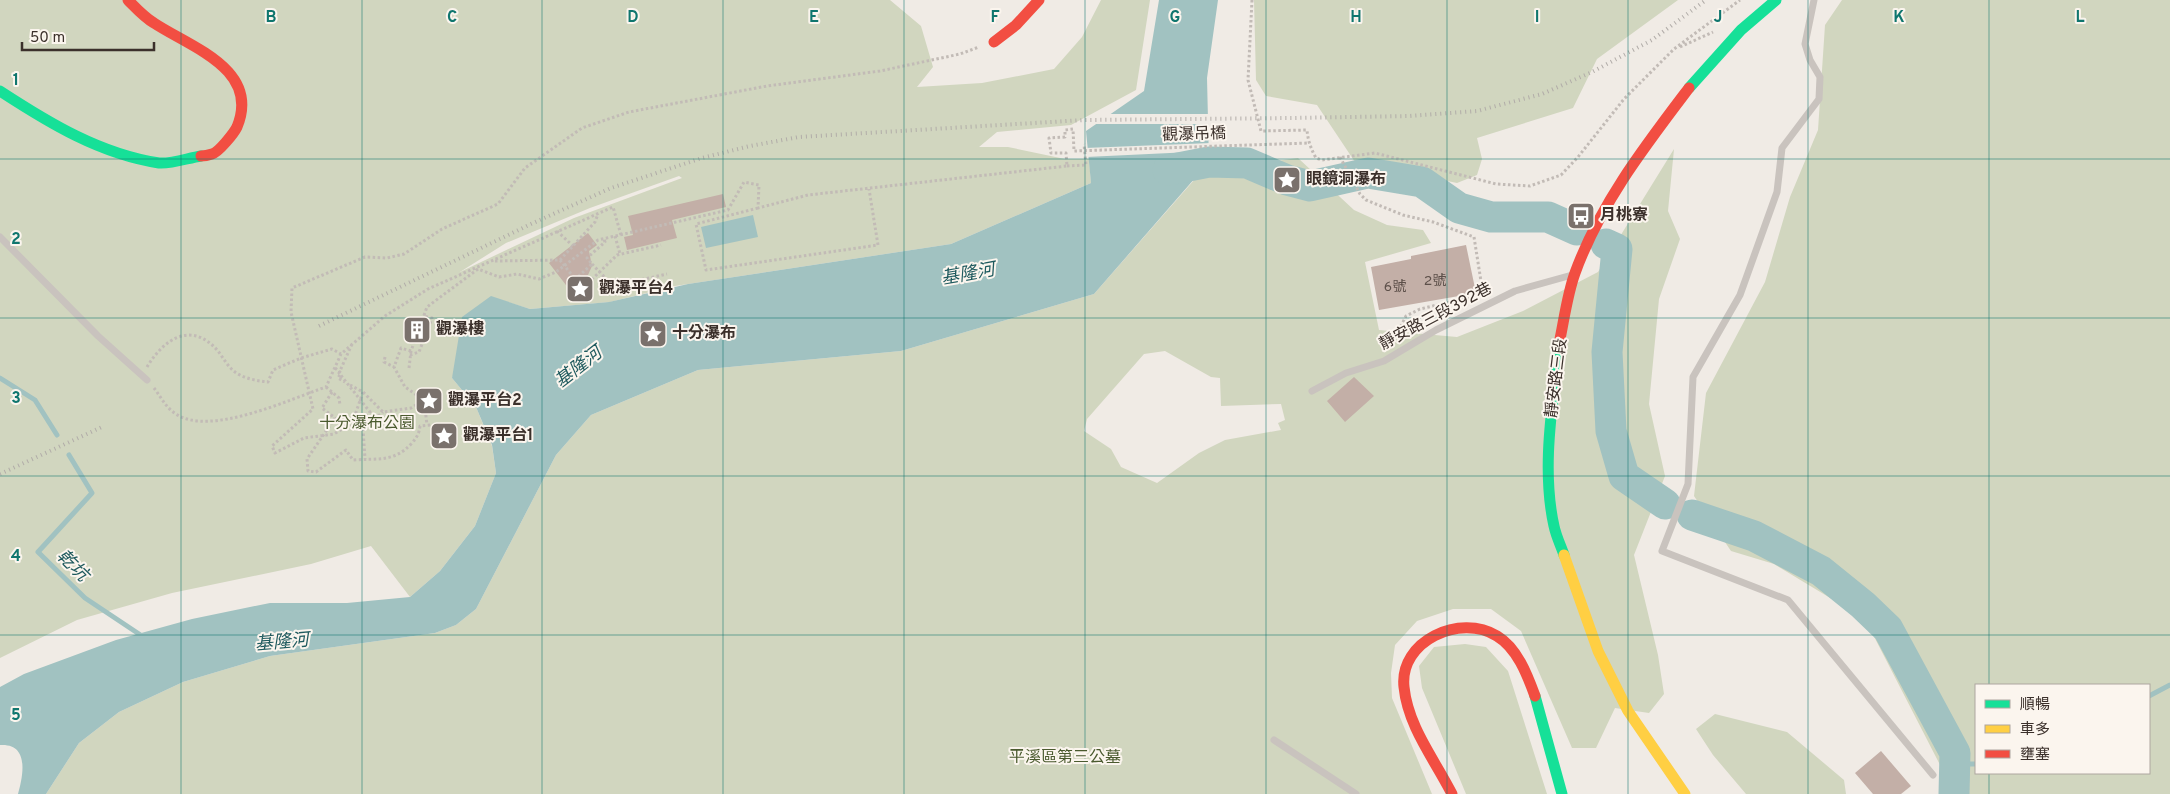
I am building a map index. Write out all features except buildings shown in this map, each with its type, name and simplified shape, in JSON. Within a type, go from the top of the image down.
[{"type":"main road","points":[[0,91],[49,123],[99,147],[161,163],[214,154],[235,132],[240,120],[241,101],[237,82],[220,62],[152,22],[128,0]]},
{"type":"main road","points":[[994,42],[1016,25],[1039,0]]},
{"type":"main road","name":"靜安路三段","points":[[1684,794],[1628,711],[1598,651],[1554,527],[1549,490],[1550,439],[1559,343],[1575,274],[1605,207],[1690,87],[1741,30],[1776,0]]},
{"type":"main road","points":[[1452,794],[1412,722],[1404,687],[1405,667],[1414,651],[1430,637],[1449,629],[1472,627],[1484,629],[1505,643],[1521,661],[1532,684],[1562,794]]},
{"type":"lane","points":[[1814,0],[1805,44],[1810,60],[1820,77],[1820,99],[1782,148],[1777,192],[1740,295],[1693,377],[1688,484],[1662,551],[1788,600],[1933,775]]},
{"type":"lane","points":[[0,237],[98,336],[147,380]]},
{"type":"lane","name":"靜安路三段392巷","points":[[1312,392],[1346,373],[1384,362],[1436,330],[1515,291],[1575,274]]},
{"type":"lane","points":[[1274,740],[1356,794]]},
{"type":"path","points":[[1252,0],[1248,80],[1261,131],[1307,130],[1308,143],[1316,158],[1322,160],[1376,153],[1496,184],[1530,186],[1561,175],[1624,100],[1674,49],[1740,0]]},
{"type":"path","points":[[1674,49],[1728,26],[1741,30]]},
{"type":"path","points":[[352,344],[339,373],[370,412],[334,434],[304,438],[275,453],[272,446],[313,409],[291,312],[292,288],[365,257],[387,258],[404,254],[442,230],[498,204],[525,168],[582,128],[629,112],[767,86],[880,71],[960,54],[994,42]]},
{"type":"path","name":"觀瀑吊橋","points":[[1067,166],[1066,153],[1051,152],[1049,138],[1065,137],[1065,130],[1073,129],[1074,152],[1308,143]]},
{"type":"path","points":[[869,189],[878,245],[706,270],[696,224],[808,195],[1086,165],[1084,144]]},
{"type":"path","points":[[1340,157],[1360,194],[1366,200],[1474,237],[1483,294],[1420,309],[1406,316],[1384,362]]},
{"type":"path","points":[[410,368],[411,353],[426,307],[478,269],[499,277],[517,274],[539,279],[556,272],[598,240],[728,210],[744,182],[759,185],[758,208]]},
{"type":"path","points":[[341,354],[332,349],[301,358],[273,370],[268,382],[254,380],[238,374],[229,367],[210,343],[196,336],[186,335],[175,337],[154,355],[147,367],[147,380],[167,408],[176,415],[190,421],[226,421],[326,387],[341,354],[384,316],[428,289],[613,207],[621,235]]},
{"type":"path","points":[[492,261],[560,260],[595,222],[598,214]]},
{"type":"path","points":[[557,231],[573,246]]},
{"type":"path","points":[[615,236],[620,254]]},
{"type":"path","points":[[604,238],[605,242],[587,258],[613,286],[667,274]]},
{"type":"path","points":[[578,276],[586,285],[617,255],[661,245]]},
{"type":"path","points":[[560,260],[575,280],[572,282]]},
{"type":"path","points":[[572,282],[592,264]]},
{"type":"path","points":[[566,265],[576,278],[572,282]]},
{"type":"path","points":[[572,282],[580,289]]},
{"type":"path","points":[[394,367],[401,348],[411,353],[419,352],[432,318],[423,316]]},
{"type":"path","points":[[385,357],[384,362],[394,367],[405,388],[424,400]]},
{"type":"path","points":[[335,368],[341,373],[338,378],[363,392],[383,412]]},
{"type":"path","points":[[326,387],[339,398],[340,405]]},
{"type":"path","points":[[332,392],[322,408],[335,418],[307,460],[308,471],[316,472],[346,450],[353,460],[390,458],[403,452],[419,435],[420,426],[440,424],[443,431]]},
{"type":"path","points":[[363,392],[355,415],[363,429],[365,459]]},
{"type":"path","points":[[363,429],[383,412],[411,408],[424,400]]},
{"type":"path","points":[[424,400],[427,425]]},
{"type":"green space","name":"十分瀑布公園","points":[[0,0],[890,0],[921,26],[933,67],[917,87],[982,83],[1054,69],[1082,37],[1101,0],[1150,0],[1136,90],[1071,125],[997,132],[979,147],[1008,147],[1065,159],[1089,159],[1091,183],[951,244],[675,286],[610,302],[530,309],[491,297],[452,378],[476,407],[492,446],[496,473],[475,526],[440,571],[410,597],[371,546],[311,564],[172,593],[77,620],[0,658]],"holes":[[[679,176],[682,178],[574,218],[460,272],[506,243],[590,208]]]},
{"type":"green space","points":[[1254,0],[1678,0],[1597,59],[1573,108],[1477,138],[1482,159],[1477,175],[1457,183],[1355,162],[1317,105],[1266,96],[1256,80]]},
{"type":"green space","points":[[1842,0],[2170,0],[2170,794],[1955,794],[1865,619],[1774,564],[1731,551],[1694,496],[1706,393],[1765,282],[1790,197],[1818,130],[1825,25]]},
{"type":"green space","name":"平溪區第三公墓","points":[[1674,149],[1668,211],[1680,239],[1659,299],[1649,404],[1665,476],[1634,555],[1658,655],[1664,694],[1649,713],[1615,708],[1596,748],[1572,748],[1521,631],[1491,609],[1453,609],[1417,621],[1395,645],[1391,673],[1392,698],[1432,794],[46,794],[79,743],[119,712],[183,682],[270,656],[435,633],[456,625],[476,609],[556,455],[591,415],[698,370],[901,351],[1094,294],[1202,171],[1298,158],[1354,210],[1387,225],[1423,230],[1431,243],[1365,262],[1379,330],[1457,337],[1523,311],[1598,272]],"holes":[[[1165,351],[1211,377],[1220,378],[1221,406],[1281,404],[1285,420],[1278,423],[1281,430],[1225,440],[1199,453],[1157,483],[1121,467],[1111,449],[1084,431],[1087,419],[1144,354]]]},
{"type":"green space","points":[[1465,644],[1486,647],[1508,671],[1547,794],[1466,794],[1422,688],[1419,666],[1434,647]]},
{"type":"green space","points":[[1715,714],[1787,732],[1844,780],[1846,794],[1746,794],[1713,755],[1696,729]]},
{"type":"water","name":"基隆河","points":[[1159,0],[1218,0],[1207,78],[1209,162],[1094,294],[901,351],[698,370],[591,415],[556,455],[476,609],[456,625],[435,633],[270,656],[183,682],[119,712],[79,743],[46,794],[18,794],[22,778],[20,755],[16,749],[10,746],[0,745],[0,687],[24,674],[116,640],[192,619],[270,603],[347,603],[410,597],[440,571],[475,526],[496,473],[492,445],[476,407],[452,378],[462,317],[491,296],[530,309],[609,302],[688,284],[951,244],[1091,183],[1086,131],[1144,91]]},
{"type":"water","points":[[753,215],[758,237],[706,248],[701,227]]},
{"type":"pier","points":[[1105,114],[1211,114],[1211,124],[1091,124]]},
{"type":"pier","points":[[1211,143],[1212,151],[1086,157],[1085,148]]},
{"type":"waterway","points":[[1168,170],[1209,162],[1247,163],[1287,180],[1310,186],[1368,173],[1422,182],[1459,208],[1491,217],[1548,217],[1577,230]]},
{"type":"waterway","points":[[1606,244],[1617,249],[1607,352],[1611,431],[1624,476],[1665,504]]},
{"type":"waterway","name":"乾坑","points":[[0,378],[35,400],[57,435]]},
{"type":"waterway","name":"乾坑","points":[[69,455],[92,493],[38,552],[85,598],[142,636]]},
{"type":"waterway","points":[[1692,515],[1754,536],[1821,571],[1863,605],[1888,629],[1955,753],[1954,794]]},
{"type":"waterway","points":[[2150,695],[2170,685]]},
{"type":"waterway","points":[[1955,764],[1975,764]]},
{"type":"railway","points":[[319,326],[531,224],[611,188],[702,158],[750,146],[799,137],[1084,120],[1409,116],[1477,111],[1542,94],[1592,72],[1652,40],[1706,0]]},
{"type":"railway","points":[[0,474],[102,427]]},
{"type":"traffic: fast","points":[[1689,88],[1741,30],[1776,0]]},
{"type":"traffic: fast","points":[[0,91],[76,136],[137,159],[164,163],[201,156]]},
{"type":"traffic: fast","points":[[1559,344],[1549,435],[1548,481],[1554,526],[1564,555]]},
{"type":"traffic: fast","points":[[1535,696],[1562,794]]},
{"type":"traffic: slow","points":[[1564,555],[1598,651],[1628,711],[1685,794]]},
{"type":"traffic: jam","points":[[128,0],[150,21],[218,62],[231,75],[239,90],[242,107],[237,127],[230,138],[215,153],[201,156]]},
{"type":"traffic: jam","points":[[994,42],[1016,25],[1039,0]]},
{"type":"traffic: jam","points":[[1559,344],[1572,281],[1597,223],[1625,176],[1689,88]]},
{"type":"traffic: jam","points":[[1452,794],[1423,743],[1411,716],[1404,687],[1405,671],[1411,656],[1421,645],[1435,636],[1450,630],[1466,628],[1482,630],[1497,636],[1516,654],[1535,696]]},
{"type":"place","name":"眼鏡洞瀑布","points":[[1287,180]]},
{"type":"place","name":"月桃寮","points":[[1581,216]]},
{"type":"place","name":"觀瀑平台4","points":[[580,289]]},
{"type":"place","name":"觀瀑樓","points":[[417,330]]},
{"type":"place","name":"十分瀑布","points":[[653,334]]},
{"type":"place","name":"觀瀑平台2","points":[[429,401]]},
{"type":"place","name":"觀瀑平台1","points":[[444,436]]}]
